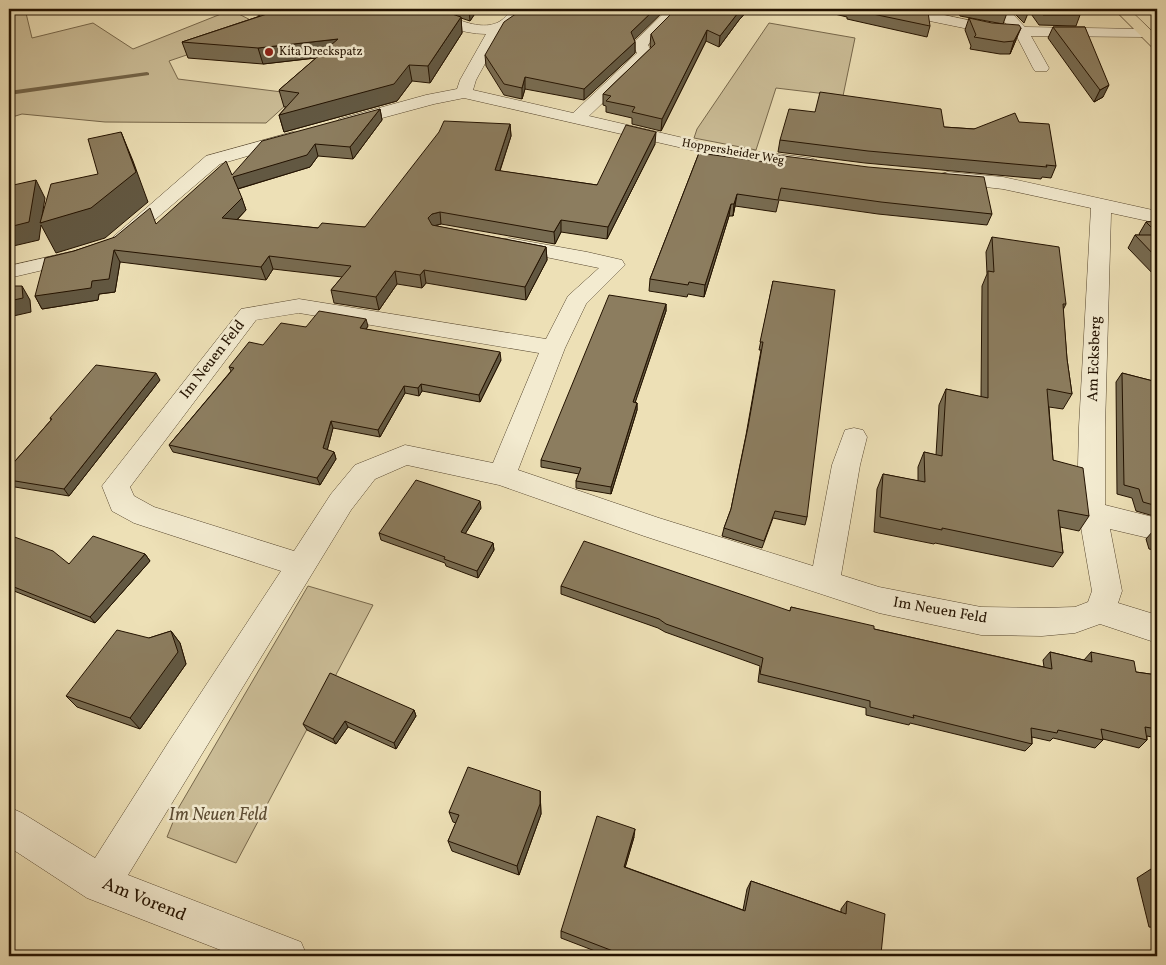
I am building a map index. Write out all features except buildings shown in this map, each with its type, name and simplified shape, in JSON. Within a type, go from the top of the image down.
[{"type":"main road","points":[[1121,9],[1157,44]]},
{"type":"street","points":[[416,9],[463,27],[487,29],[497,28],[512,20],[518,9]]},
{"type":"street","points":[[576,120],[615,81],[628,73],[645,54],[640,44],[676,9]]},
{"type":"street","points":[[891,9],[960,24],[1021,31],[1146,33]]},
{"type":"street","points":[[1000,9],[1021,31],[1041,68]]},
{"type":"street","points":[[330,127],[432,99],[464,93],[468,80],[497,28]]},
{"type":"street","name":"Hoppersheider Weg","points":[[464,93],[722,152],[827,166]]},
{"type":"street","points":[[9,272],[100,249],[125,235],[213,160],[311,132]]},
{"type":"street","points":[[934,177],[1003,183],[1157,217]]},
{"type":"street","name":"Am Ecksberg","points":[[1092,513],[1092,427],[1101,204]]},
{"type":"street","points":[[490,240],[587,258],[614,265],[576,300],[553,348],[502,475]]},
{"type":"street","name":"Im Neuen Feld","points":[[300,566],[144,515],[122,503],[116,486],[248,314],[299,306],[553,348]]},
{"type":"street","points":[[825,582],[846,465],[854,437]]},
{"type":"street","name":"Im Neuen Feld","points":[[102,884],[180,755],[341,502],[365,472],[405,455],[502,475],[654,528],[879,600],[981,621],[1042,622],[1075,620],[1100,611]]},
{"type":"street","points":[[1157,529],[1092,513],[1107,591],[1100,611],[1157,629]]},
{"type":"street","name":"Am Vorend","points":[[9,826],[102,884],[287,956]]},
{"type":"green space","points":[[9,9],[25,9],[32,38],[93,23],[133,49],[231,10],[266,28],[169,61],[178,79],[298,94],[266,123],[105,122],[22,114],[9,118]]},
{"type":"green space","points":[[769,23],[855,38],[843,96],[776,88],[756,150],[694,138],[697,129]]},
{"type":"green space","name":"Im Neuen Feld","points":[[308,586],[373,605],[236,863],[167,837],[179,807]]},
{"type":"waterway","points":[[9,93],[147,74]]},
{"type":"place","name":"Kita Dreckspatz","points":[[269,52]]}]
